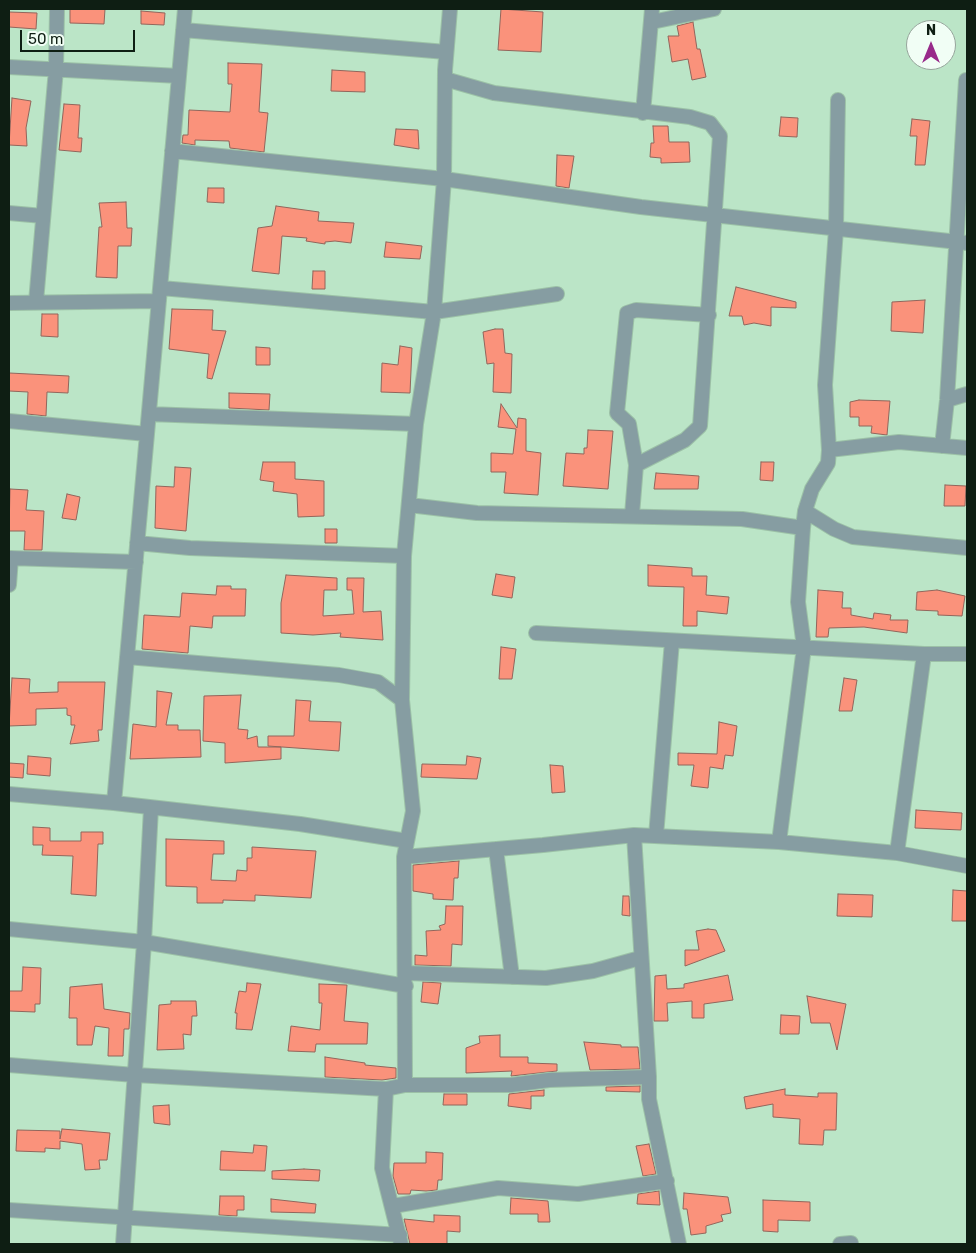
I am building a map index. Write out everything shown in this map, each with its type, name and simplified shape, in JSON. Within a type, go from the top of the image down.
[{"type":"street","points":[[36,302],[56,69],[57,9]]},
{"type":"street","points":[[114,803],[185,9]]},
{"type":"street","points":[[405,1085],[404,857],[412,811],[402,700],[404,556],[416,424],[434,312],[444,180],[445,79],[450,9]]},
{"type":"street","points":[[644,112],[652,15],[714,9]]},
{"type":"street","points":[[183,30],[446,52]]},
{"type":"street","points":[[9,67],[179,76]]},
{"type":"street","points":[[445,79],[494,93],[690,117],[710,123],[720,136],[700,426],[684,440],[636,466]]},
{"type":"street","points":[[942,446],[962,243],[966,80]]},
{"type":"street","points":[[779,842],[804,648],[798,602],[802,528],[812,489],[828,464],[829,450],[825,385],[836,229],[838,100]]},
{"type":"street","points":[[172,152],[444,180],[715,215],[962,243]]},
{"type":"street","points":[[9,213],[43,216]]},
{"type":"street","points":[[9,303],[160,294],[434,312],[557,294]]},
{"type":"street","points":[[632,515],[636,466],[628,424],[617,413],[627,312],[636,310],[709,315]]},
{"type":"street","points":[[947,400],[967,394]]},
{"type":"street","points":[[149,414],[416,424]]},
{"type":"street","points":[[9,421],[147,434]]},
{"type":"street","points":[[829,450],[899,442],[967,448]]},
{"type":"street","points":[[409,505],[478,513],[742,519],[802,528]]},
{"type":"street","points":[[805,511],[834,529],[853,537],[967,548]]},
{"type":"street","points":[[137,543],[190,548],[404,556]]},
{"type":"street","points":[[9,585],[10,558],[136,562]]},
{"type":"street","points":[[536,633],[924,654],[967,654]]},
{"type":"street","points":[[656,836],[672,641]]},
{"type":"street","points":[[897,853],[924,654]]},
{"type":"street","points":[[127,657],[339,675],[378,682],[402,700]]},
{"type":"street","points":[[9,794],[114,803],[300,824],[407,841]]},
{"type":"street","points":[[124,1244],[151,808]]},
{"type":"street","points":[[634,835],[640,958],[650,1077],[649,1099],[679,1244]]},
{"type":"street","points":[[404,857],[634,835],[779,842],[897,853],[967,866]]},
{"type":"street","points":[[496,849],[512,976]]},
{"type":"street","points":[[9,929],[144,942],[406,980],[512,976],[546,978],[593,971],[640,958]]},
{"type":"street","points":[[9,1065],[135,1075],[386,1090],[405,1085],[511,1085],[549,1080],[650,1077]]},
{"type":"street","points":[[9,1210],[400,1240],[382,1168],[386,1090]]},
{"type":"street","points":[[393,1206],[498,1188],[578,1194],[667,1181]]},
{"type":"building","points":[[70,9],[105,9],[104,24],[70,23]]},
{"type":"building","points":[[501,9],[543,12],[541,52],[498,50]]},
{"type":"building","points":[[141,11],[165,13],[164,25],[141,24]]},
{"type":"building","points":[[9,12],[37,13],[36,29],[9,27]]},
{"type":"building","points":[[693,22],[697,49],[700,49],[706,77],[692,80],[688,59],[672,62],[668,36],[679,36],[677,26]]},
{"type":"building","points":[[228,63],[262,64],[259,112],[268,113],[264,152],[230,148],[229,141],[195,140],[195,145],[182,143],[183,135],[188,135],[189,110],[230,112],[232,84],[228,84]]},
{"type":"building","points":[[332,70],[365,72],[365,92],[331,91]]},
{"type":"building","points":[[12,98],[31,101],[26,128],[27,146],[9,145]]},
{"type":"building","points":[[64,104],[80,105],[78,138],[82,138],[81,152],[59,150]]},
{"type":"building","points":[[781,117],[798,118],[797,137],[779,136]]},
{"type":"building","points":[[912,119],[930,121],[925,165],[915,165],[917,136],[910,136]]},
{"type":"building","points":[[653,126],[668,126],[669,142],[689,142],[690,162],[661,163],[661,158],[650,157],[651,143],[654,143]]},
{"type":"building","points":[[396,129],[418,130],[419,149],[394,145]]},
{"type":"building","points":[[557,155],[574,156],[569,188],[556,186]]},
{"type":"building","points":[[208,188],[224,188],[224,203],[207,202]]},
{"type":"building","points":[[126,202],[127,228],[132,228],[131,246],[118,246],[117,278],[96,277],[99,227],[102,227],[99,203]]},
{"type":"building","points":[[276,206],[319,212],[318,221],[354,223],[351,243],[335,241],[325,242],[325,244],[306,241],[307,238],[282,236],[279,274],[252,271],[258,228],[272,226]]},
{"type":"building","points":[[386,242],[422,246],[420,259],[384,257]]},
{"type":"building","points":[[313,271],[325,271],[325,289],[312,289]]},
{"type":"building","points":[[736,287],[796,302],[796,308],[771,307],[771,326],[754,323],[744,325],[742,316],[729,316]]},
{"type":"building","points":[[925,300],[923,333],[891,331],[892,302]]},
{"type":"building","points":[[172,309],[213,310],[212,330],[226,331],[212,379],[207,378],[209,354],[169,349]]},
{"type":"building","points":[[42,314],[58,314],[58,337],[41,336]]},
{"type":"building","points":[[503,329],[505,353],[512,354],[511,393],[493,392],[494,363],[487,364],[483,332]]},
{"type":"building","points":[[400,346],[412,348],[410,393],[381,392],[382,363],[398,365]]},
{"type":"building","points":[[256,347],[270,348],[270,365],[256,365]]},
{"type":"building","points":[[9,373],[69,376],[68,393],[47,392],[46,416],[27,414],[28,392],[9,391]]},
{"type":"building","points":[[229,393],[270,394],[269,410],[229,408]]},
{"type":"building","points":[[859,400],[890,401],[887,435],[871,433],[872,426],[859,426],[859,417],[850,417],[850,402]]},
{"type":"building","points":[[501,404],[517,428],[518,418],[526,419],[526,451],[541,453],[538,495],[504,493],[506,472],[491,472],[491,453],[513,454],[516,429],[498,427]]},
{"type":"building","points":[[588,430],[613,431],[608,489],[563,486],[566,453],[584,454],[584,448],[587,448]]},
{"type":"building","points":[[263,462],[295,462],[295,479],[324,481],[324,516],[298,517],[297,494],[273,491],[274,482],[260,480]]},
{"type":"building","points":[[761,462],[774,462],[773,481],[760,480]]},
{"type":"building","points":[[175,467],[191,468],[186,531],[155,528],[156,486],[174,487]]},
{"type":"building","points":[[656,473],[699,476],[698,489],[654,489]]},
{"type":"building","points":[[945,485],[966,486],[965,506],[944,506]]},
{"type":"building","points":[[10,489],[28,490],[26,510],[44,511],[42,550],[24,550],[25,531],[9,531]]},
{"type":"building","points":[[67,494],[80,497],[76,520],[62,518]]},
{"type":"building","points":[[325,529],[337,529],[337,543],[325,543]]},
{"type":"building","points":[[648,565],[692,568],[692,576],[707,576],[706,595],[729,597],[727,614],[697,611],[697,626],[683,626],[684,587],[648,586]]},
{"type":"building","points":[[496,574],[515,577],[512,598],[492,595]]},
{"type":"building","points":[[286,575],[337,578],[337,590],[324,590],[323,616],[354,614],[352,590],[347,590],[347,578],[364,578],[363,612],[381,611],[383,640],[340,637],[341,633],[313,635],[281,633],[281,603]]},
{"type":"building","points":[[217,586],[231,586],[231,589],[246,589],[245,616],[213,616],[212,628],[190,626],[188,653],[142,649],[144,615],[180,617],[182,593],[216,595]]},
{"type":"building","points":[[818,590],[843,592],[842,608],[851,608],[851,615],[873,619],[874,613],[891,615],[890,620],[908,620],[907,633],[864,627],[829,628],[828,637],[816,637]]},
{"type":"building","points":[[937,590],[965,596],[962,616],[938,615],[938,611],[916,610],[917,592]]},
{"type":"building","points":[[501,647],[516,649],[512,679],[499,679]]},
{"type":"building","points":[[12,678],[30,679],[29,693],[58,692],[58,682],[105,682],[102,730],[98,730],[99,741],[70,744],[75,725],[71,725],[71,716],[67,715],[67,708],[36,709],[36,725],[9,726]]},
{"type":"building","points":[[844,678],[857,680],[852,711],[839,711]]},
{"type":"building","points":[[157,691],[172,693],[166,725],[178,725],[178,730],[200,730],[201,757],[130,759],[133,724],[156,727]]},
{"type":"building","points":[[241,695],[238,729],[248,730],[247,739],[257,736],[258,747],[281,747],[281,759],[225,763],[225,743],[203,741],[204,696]]},
{"type":"building","points":[[296,700],[311,701],[309,721],[341,722],[339,751],[268,746],[268,736],[294,736]]},
{"type":"building","points":[[719,722],[737,726],[733,756],[725,755],[723,769],[710,767],[708,788],[691,786],[694,765],[678,765],[678,753],[717,754]]},
{"type":"building","points":[[28,756],[51,758],[50,776],[27,774]]},
{"type":"building","points":[[467,756],[481,758],[477,779],[421,777],[422,764],[466,765]]},
{"type":"building","points":[[9,763],[24,764],[23,778],[9,777]]},
{"type":"building","points":[[550,765],[563,766],[565,792],[552,793]]},
{"type":"building","points":[[916,810],[962,813],[961,830],[915,828]]},
{"type":"building","points":[[33,827],[50,828],[50,841],[81,841],[81,832],[103,832],[103,844],[98,844],[96,896],[71,894],[73,856],[42,855],[43,845],[33,845]]},
{"type":"building","points":[[166,839],[224,841],[224,854],[213,854],[211,880],[236,881],[237,870],[247,871],[247,858],[252,858],[252,847],[316,851],[311,898],[255,895],[255,901],[223,900],[223,903],[197,903],[197,887],[166,886]]},
{"type":"building","points":[[459,861],[458,878],[454,878],[453,900],[433,899],[433,894],[413,891],[413,865]]},
{"type":"building","points":[[953,890],[967,891],[967,921],[952,921]]},
{"type":"building","points":[[838,894],[873,895],[872,917],[837,916]]},
{"type":"building","points":[[623,896],[629,896],[630,916],[622,915]]},
{"type":"building","points":[[446,906],[463,906],[462,945],[452,944],[451,966],[415,965],[415,955],[427,956],[426,931],[441,930],[439,926],[445,924]]},
{"type":"building","points":[[716,930],[725,951],[685,966],[685,950],[699,950],[696,931]]},
{"type":"building","points":[[23,967],[41,968],[40,1004],[35,1004],[35,1012],[9,1011],[9,991],[22,991]]},
{"type":"building","points":[[666,975],[667,989],[684,988],[684,984],[728,975],[733,1000],[704,1004],[704,1018],[692,1018],[692,1001],[667,1003],[668,1021],[654,1021],[655,976]]},
{"type":"building","points":[[423,982],[441,983],[438,1004],[421,1002]]},
{"type":"building","points":[[247,983],[261,984],[252,1030],[236,1029],[237,1013],[235,1013],[239,991],[246,992]]},
{"type":"building","points":[[102,984],[104,1009],[130,1013],[129,1029],[124,1029],[123,1056],[108,1056],[109,1028],[95,1026],[92,1045],[77,1045],[77,1018],[69,1018],[70,987]]},
{"type":"building","points":[[319,984],[347,985],[344,1021],[368,1023],[367,1044],[316,1044],[315,1052],[288,1051],[291,1026],[320,1030],[322,1003],[319,1003]]},
{"type":"building","points":[[807,996],[846,1004],[837,1050],[830,1023],[811,1023]]},
{"type":"building","points":[[171,1001],[196,1001],[197,1016],[192,1016],[191,1035],[183,1034],[184,1049],[157,1050],[159,1005],[171,1004]]},
{"type":"building","points":[[781,1015],[800,1016],[799,1034],[780,1034]]},
{"type":"building","points":[[500,1035],[500,1057],[528,1057],[528,1063],[557,1064],[557,1071],[511,1076],[512,1071],[466,1073],[466,1048],[480,1043],[479,1036]]},
{"type":"building","points":[[584,1042],[621,1045],[621,1047],[638,1047],[640,1069],[590,1070]]},
{"type":"building","points":[[325,1057],[365,1063],[365,1065],[396,1068],[396,1078],[382,1080],[325,1077]]},
{"type":"building","points":[[640,1086],[640,1092],[606,1091],[606,1087]]},
{"type":"building","points":[[785,1089],[785,1095],[818,1097],[818,1093],[837,1093],[836,1130],[824,1130],[823,1145],[799,1144],[800,1119],[773,1117],[773,1104],[746,1109],[744,1097]]},
{"type":"building","points":[[544,1090],[544,1096],[531,1096],[531,1109],[508,1106],[509,1094]]},
{"type":"building","points":[[444,1094],[467,1094],[467,1105],[443,1105]]},
{"type":"building","points":[[169,1105],[170,1125],[154,1123],[153,1106]]},
{"type":"building","points":[[62,1129],[110,1133],[107,1160],[99,1160],[100,1169],[85,1170],[82,1144],[60,1141],[60,1149],[45,1148],[45,1152],[16,1151],[17,1130],[60,1131],[60,1139]]},
{"type":"building","points":[[649,1144],[656,1174],[643,1176],[636,1146]]},
{"type":"building","points":[[254,1145],[267,1146],[265,1171],[220,1170],[221,1151],[253,1153]]},
{"type":"building","points":[[426,1152],[443,1153],[442,1180],[438,1180],[437,1190],[411,1190],[410,1194],[398,1194],[393,1176],[394,1163],[426,1163]]},
{"type":"building","points":[[320,1170],[319,1181],[272,1179],[272,1171]]},
{"type":"building","points":[[659,1191],[660,1205],[637,1204],[638,1194]]},
{"type":"building","points":[[684,1193],[728,1197],[731,1213],[721,1215],[723,1221],[706,1226],[706,1233],[691,1235],[687,1209],[683,1209]]},
{"type":"building","points":[[220,1196],[244,1196],[244,1210],[237,1210],[237,1216],[219,1215]]},
{"type":"building","points":[[511,1198],[548,1201],[550,1222],[538,1222],[538,1214],[510,1214]]},
{"type":"building","points":[[271,1199],[316,1204],[315,1213],[271,1212]]},
{"type":"building","points":[[763,1200],[810,1202],[810,1221],[778,1220],[778,1232],[763,1231]]},
{"type":"building","points":[[434,1215],[460,1216],[460,1232],[447,1231],[447,1244],[410,1244],[404,1219],[434,1222]]}]
